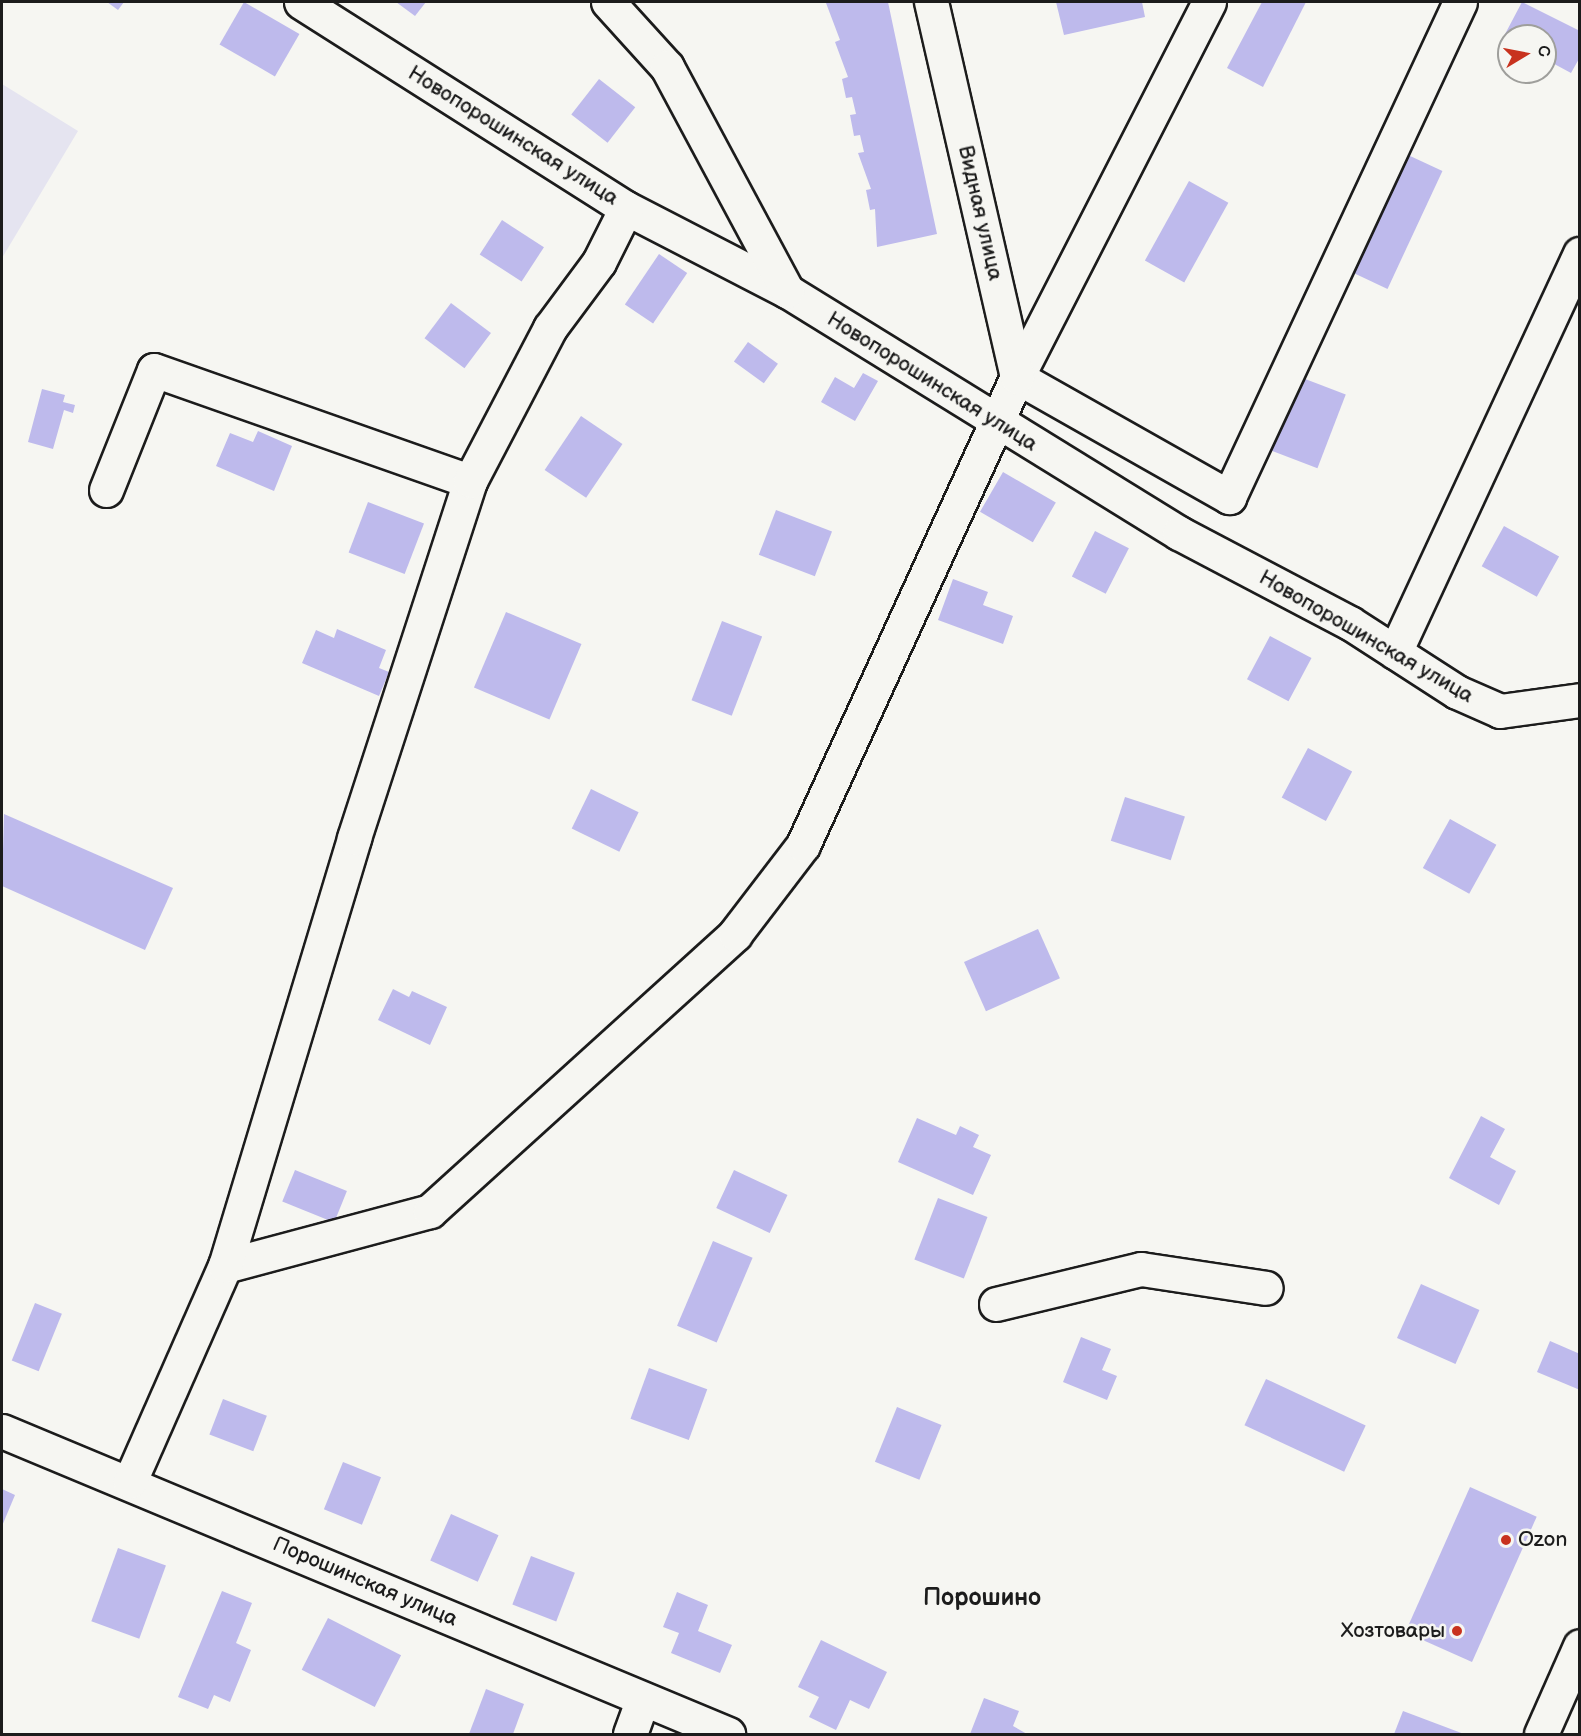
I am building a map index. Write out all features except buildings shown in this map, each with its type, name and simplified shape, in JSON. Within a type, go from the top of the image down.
[{"type":"street","name":"Новопорошинская улица","points":[[301,2],[626,208],[787,291],[1179,533],[1395,652],[1457,692],[1500,711],[1580,700]]},
{"type":"street","points":[[608,2],[667,67],[787,291]]},
{"type":"street","name":"Видная улица","points":[[932,2],[1017,377]]},
{"type":"street","points":[[225,1266],[430,1211],[735,934],[803,845],[998,423],[1017,377],[1209,2]]},
{"type":"street","points":[[1017,377],[1229,497],[1460,2]]},
{"type":"street","points":[[130,1481],[225,1266],[354,838],[470,480],[550,328],[599,262],[626,208]]},
{"type":"street","points":[[1395,652],[1580,254]]},
{"type":"street","points":[[106,490],[154,370],[470,480]]},
{"type":"street","points":[[996,1304],[1142,1269],[1266,1288]]},
{"type":"street","name":"Порошинская улица","points":[[2,1431],[130,1481],[642,1701],[728,1734]]},
{"type":"street","points":[[1541,1734],[1580,1646]]},
{"type":"street","points":[[630,1734],[642,1701]]},
{"type":"shaded area","points":[[2,84],[78,131],[2,258]]},
{"type":"place","name":"Ozon","points":[[1506,1540]]},
{"type":"place","name":"Хозтовары","points":[[1457,1631]]},
{"type":"district","name":"Порошино","points":[[982,1598]]}]
